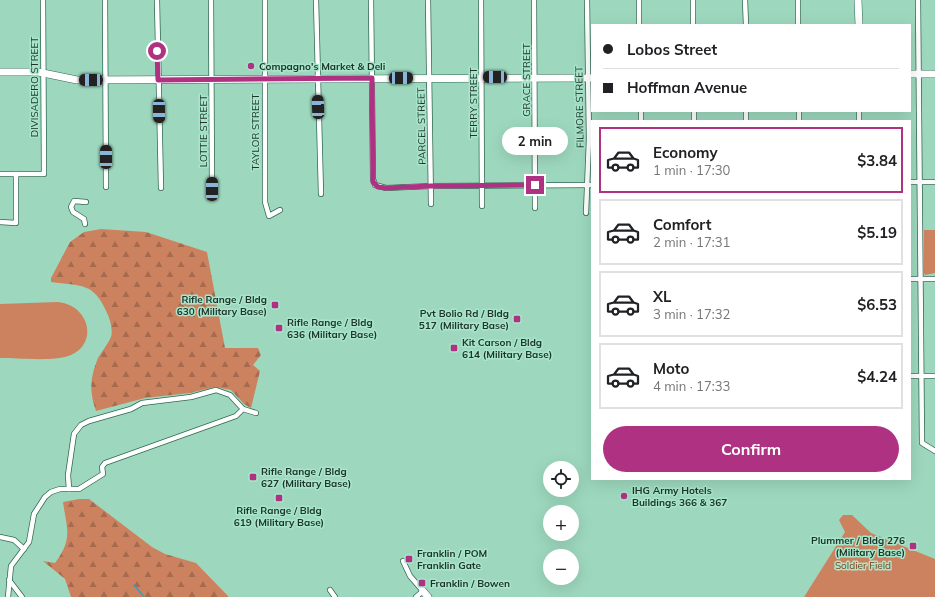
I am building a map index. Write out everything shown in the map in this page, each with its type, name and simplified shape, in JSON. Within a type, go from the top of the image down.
[{"type":"street","name":"DIVISADERO STREET","points":[[16,174],[44,174],[42,72],[43,0]]},
{"type":"street","points":[[105,0],[106,187]]},
{"type":"street","points":[[157,0],[161,188]]},
{"type":"street","name":"LOTTIE STREET","points":[[211,0],[212,189]]},
{"type":"street","name":"TAYLOR STREET","points":[[265,0],[265,202],[269,216],[280,210]]},
{"type":"street","points":[[316,0],[321,194]]},
{"type":"street","points":[[371,0],[373,179],[375,185],[386,188],[482,185],[590,185]]},
{"type":"street","name":"PARCEL STREET","points":[[428,0],[431,204]]},
{"type":"street","name":"TERRY STREET","points":[[481,0],[482,206]]},
{"type":"street","name":"GRACE STREET","points":[[534,0],[535,208]]},
{"type":"street","name":"FILMORE STREET","points":[[586,213],[590,185],[590,78],[587,0]]},
{"type":"street","points":[[639,0],[639,24]]},
{"type":"street","points":[[693,0],[693,24]]},
{"type":"street","points":[[745,0],[746,24]]},
{"type":"street","points":[[798,0],[798,24]]},
{"type":"street","points":[[858,0],[859,24]]},
{"type":"street","points":[[918,0],[922,444],[934,451]]},
{"type":"street","points":[[0,72],[42,72],[70,79],[105,80],[535,77],[590,78]]},
{"type":"street","points":[[911,74],[935,74]]},
{"type":"street","points":[[0,174],[16,174],[16,223],[0,222]]},
{"type":"street","points":[[911,182],[935,182]]},
{"type":"street","points":[[85,224],[84,219],[73,212],[71,207],[74,201],[78,200],[86,202]]},
{"type":"street","points":[[911,279],[935,279]]},
{"type":"street","points":[[911,376],[935,376]]},
{"type":"street","points":[[69,489],[68,475],[74,434],[81,425],[89,420],[131,409],[142,403],[192,397],[216,390],[230,395],[243,409],[256,413]]},
{"type":"street","points":[[8,597],[12,564],[31,539],[34,514],[45,497],[55,490],[79,489],[103,474],[102,467],[105,463],[236,416],[243,409]]},
{"type":"street","points":[[0,537],[13,540],[24,549]]},
{"type":"street","points":[[403,561],[410,576],[426,594],[416,597]]},
{"type":"street","points":[[9,580],[22,597]]},
{"type":"street","points":[[330,590],[335,597]]},
{"type":"green space","points":[[101,229],[146,232],[207,252],[225,348],[258,348],[261,355],[253,365],[260,371],[251,408],[244,404],[231,390],[215,387],[190,393],[145,398],[96,411],[92,397],[91,384],[98,358],[112,334],[109,318],[102,303],[91,291],[78,285],[51,282],[51,278],[70,242],[84,232]]},
{"type":"green space","points":[[924,230],[935,230],[935,273],[925,275],[924,273]]},
{"type":"green space","points":[[58,302],[69,305],[77,310],[87,325],[85,342],[80,349],[71,355],[56,358],[0,358],[0,304]]},
{"type":"green space","points":[[89,499],[152,547],[165,554],[196,563],[229,597],[71,597],[65,579],[43,561],[55,563],[61,555],[67,534],[63,502]]},
{"type":"green space","name":"Soldier Field","points":[[843,515],[852,515],[871,533],[935,559],[935,597],[804,597],[845,532],[839,520]]},
{"type":"waterway","points":[[134,585],[144,597]]},
{"type":"place","name":"Compagno's Market & Deli","points":[[251,66]]},
{"type":"place","name":"Rifle Range / Bldg 630 (Military Base)","points":[[275,305]]},
{"type":"place","name":"Pvt Bolio Rd / Bldg 517 (Military Base)","points":[[517,319]]},
{"type":"place","name":"Rifle Range / Bldg 636 (Military Base)","points":[[279,328]]},
{"type":"place","name":"Kit Carson / Bldg 614 (Military Base)","points":[[454,348]]},
{"type":"place","name":"Rifle Range / Bldg 627 (Military Base)","points":[[253,477]]},
{"type":"place","name":"IHG Army Hotels Buildings 366 & 367","points":[[624,496]]},
{"type":"place","name":"Rifle Range / Bldg 619 (Military Base)","points":[[279,498]]},
{"type":"place","name":"Plummer / Bldg 276 (Military Base)","points":[[913,546]]},
{"type":"place","name":"Franklin / POM Franklin Gate","points":[[409,559]]},
{"type":"place","name":"Franklin / Bowen","points":[[422,583]]},
{"type":"route","points":[[157,51],[158,80],[372,78],[373,182],[378,187],[535,185]]}]
